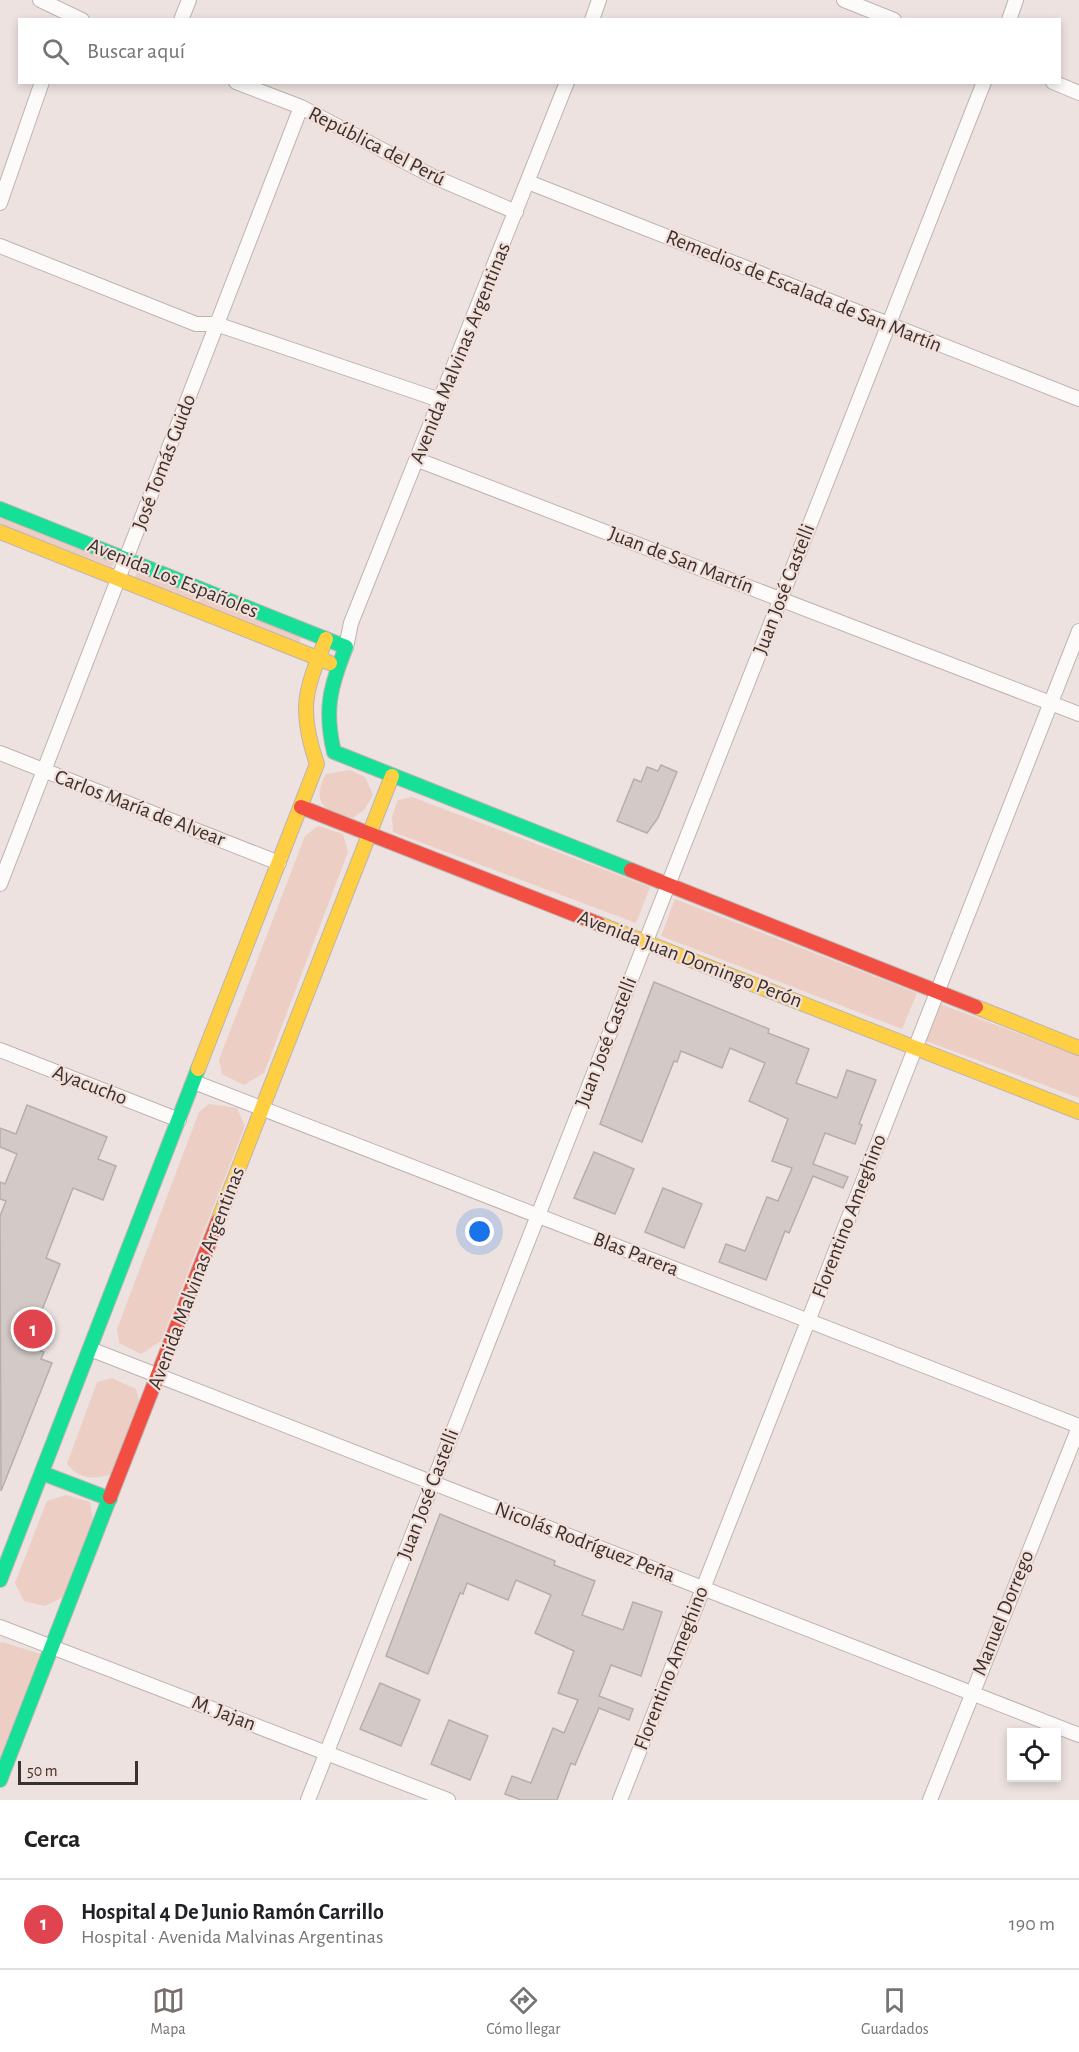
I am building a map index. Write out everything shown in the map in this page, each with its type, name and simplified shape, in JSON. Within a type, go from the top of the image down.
[{"type":"main road","name":"Avenida Los Españoles","points":[[0,509],[346,646]]},
{"type":"main road","name":"Avenida Los Españoles","points":[[0,532],[338,666]]},
{"type":"main road","points":[[317,764],[305,731],[302,710],[307,689],[326,639]]},
{"type":"main road","name":"Avenida Malvinas Argentinas","points":[[334,752],[326,711],[328,692],[346,646]]},
{"type":"main road","points":[[0,1580],[317,764],[334,752],[667,887],[1079,1048]]},
{"type":"main road","name":"Avenida Malvinas Argentinas","points":[[0,1780],[392,776]]},
{"type":"main road","name":"Avenida Juan Domingo Perón","points":[[300,807],[1079,1112]]},
{"type":"main road","points":[[42,1473],[110,1499]]},
{"type":"street","points":[[40,0],[65,16]]},
{"type":"street","points":[[182,18],[189,0]]},
{"type":"street","points":[[593,18],[599,0]]},
{"type":"street","points":[[844,0],[889,18]]},
{"type":"street","points":[[1010,18],[1016,0]]},
{"type":"street","points":[[0,203],[41,84]]},
{"type":"street","name":"República del Perú","points":[[241,84],[300,107],[432,176],[516,212]]},
{"type":"street","name":"Avenida Malvinas Argentinas","points":[[346,646],[351,622],[418,460],[566,84]]},
{"type":"street","name":"Juan José Castelli","points":[[308,1800],[983,84]]},
{"type":"street","points":[[1058,84],[1079,93]]},
{"type":"street","name":"José Tomás Guido","points":[[0,884],[128,559],[300,107]]},
{"type":"street","name":"Remedios de Escalada de San Martín","points":[[528,182],[1079,399]]},
{"type":"street","points":[[0,246],[196,324],[216,324],[440,400]]},
{"type":"street","name":"Juan de San Martín","points":[[418,460],[1079,714]]},
{"type":"street","points":[[326,639],[351,622]]},
{"type":"street","name":"Florentino Ameghino","points":[[620,1800],[1079,632]]},
{"type":"street","name":"Carlos María de Alvear","points":[[0,753],[279,863]]},
{"type":"street","name":"Ayacucho","points":[[0,1050],[179,1120]]},
{"type":"street","name":"Blas Parera","points":[[194,1082],[1079,1426]]},
{"type":"street","name":"Nicolás Rodríguez Peña","points":[[90,1349],[1079,1735]]},
{"type":"street","name":"Manuel Dorrego","points":[[930,1800],[971,1692],[1079,1426]]},
{"type":"street","name":"M. Jajan","points":[[0,1627],[448,1800]]},
{"type":"shaded area","points":[[0,516],[114,561],[112,567],[0,524]]},
{"type":"shaded area","points":[[137,572],[301,637],[299,644],[135,578]]},
{"type":"shaded area","points":[[350,770],[365,777],[373,795],[364,810],[353,818],[328,809],[320,799],[321,784],[326,774]]},
{"type":"shaded area","points":[[412,797],[650,887],[636,923],[393,832],[392,816],[398,800]]},
{"type":"shaded area","points":[[318,826],[343,834],[348,852],[264,1073],[244,1085],[222,1074],[219,1060],[305,836]]},
{"type":"shaded area","points":[[675,899],[917,993],[902,1029],[661,936]]},
{"type":"shaded area","points":[[940,1004],[1079,1056],[1079,1098],[926,1041]]},
{"type":"shaded area","points":[[209,1104],[237,1108],[245,1126],[161,1341],[141,1354],[119,1343],[117,1329],[199,1112]]},
{"type":"shaded area","points":[[112,1378],[136,1389],[140,1404],[112,1474],[87,1477],[77,1473],[67,1464],[97,1382]]},
{"type":"shaded area","points":[[66,1495],[90,1502],[93,1520],[63,1597],[45,1606],[24,1601],[15,1583],[47,1501]]},
{"type":"shaded area","points":[[0,1643],[41,1654],[0,1759]]},
{"type":"building","points":[[661,765],[677,772],[658,818],[647,833],[617,821],[634,779],[641,782],[647,767],[658,771]]},
{"type":"building","points":[[654,982],[769,1029],[768,1033],[809,1049],[796,1083],[837,1098],[847,1070],[876,1080],[859,1124],[862,1125],[855,1144],[825,1133],[813,1164],[848,1177],[843,1188],[813,1176],[789,1233],[785,1231],[766,1280],[719,1262],[726,1244],[745,1251],[767,1197],[778,1201],[792,1168],[772,1161],[788,1119],[749,1101],[765,1063],[730,1048],[722,1068],[681,1051],[677,1062],[674,1061],[642,1142],[600,1124]]},
{"type":"building","points":[[27,1105],[107,1137],[98,1159],[116,1166],[103,1200],[73,1188],[46,1258],[60,1264],[28,1346],[44,1352],[41,1359],[52,1363],[1,1491],[0,1216],[6,1201],[0,1199],[0,1182],[5,1184],[17,1154],[0,1147],[0,1128],[16,1134]]},
{"type":"building","points":[[594,1152],[634,1169],[615,1214],[574,1198]]},
{"type":"building","points":[[663,1188],[702,1204],[684,1248],[645,1232]]},
{"type":"building","points":[[440,1514],[555,1561],[554,1565],[595,1581],[582,1615],[623,1630],[633,1602],[662,1612],[641,1676],[611,1665],[599,1696],[633,1709],[629,1720],[599,1708],[575,1765],[571,1763],[557,1800],[521,1800],[505,1794],[512,1776],[531,1783],[553,1728],[564,1733],[578,1700],[558,1693],[574,1651],[535,1633],[551,1595],[516,1580],[508,1600],[467,1583],[463,1594],[460,1593],[428,1674],[386,1656]]},
{"type":"building","points":[[380,1683],[420,1700],[401,1746],[360,1729]]},
{"type":"building","points":[[449,1720],[488,1736],[470,1780],[431,1764]]},
{"type":"traffic: fast","points":[[0,509],[346,647],[330,699],[329,724],[334,752]]},
{"type":"traffic: fast","points":[[334,752],[631,870]]},
{"type":"traffic: fast","points":[[0,1580],[198,1069]]},
{"type":"traffic: fast","points":[[42,1473],[110,1499]]},
{"type":"traffic: fast","points":[[0,1780],[110,1497]]},
{"type":"traffic: slow","points":[[0,532],[330,663]]},
{"type":"traffic: slow","points":[[198,1069],[317,764],[307,729],[306,700],[326,639]]},
{"type":"traffic: slow","points":[[218,1221],[392,776]]},
{"type":"traffic: slow","points":[[599,924],[1079,1112]]},
{"type":"traffic: slow","points":[[976,1007],[1079,1048]]},
{"type":"traffic: jam","points":[[301,807],[599,924]]},
{"type":"traffic: jam","points":[[631,870],[976,1007]]},
{"type":"traffic: jam","points":[[110,1497],[218,1221]]},
{"type":"place","name":"Hospital 4 De Junio Ramón Carrillo","points":[[33,1329]]}]
